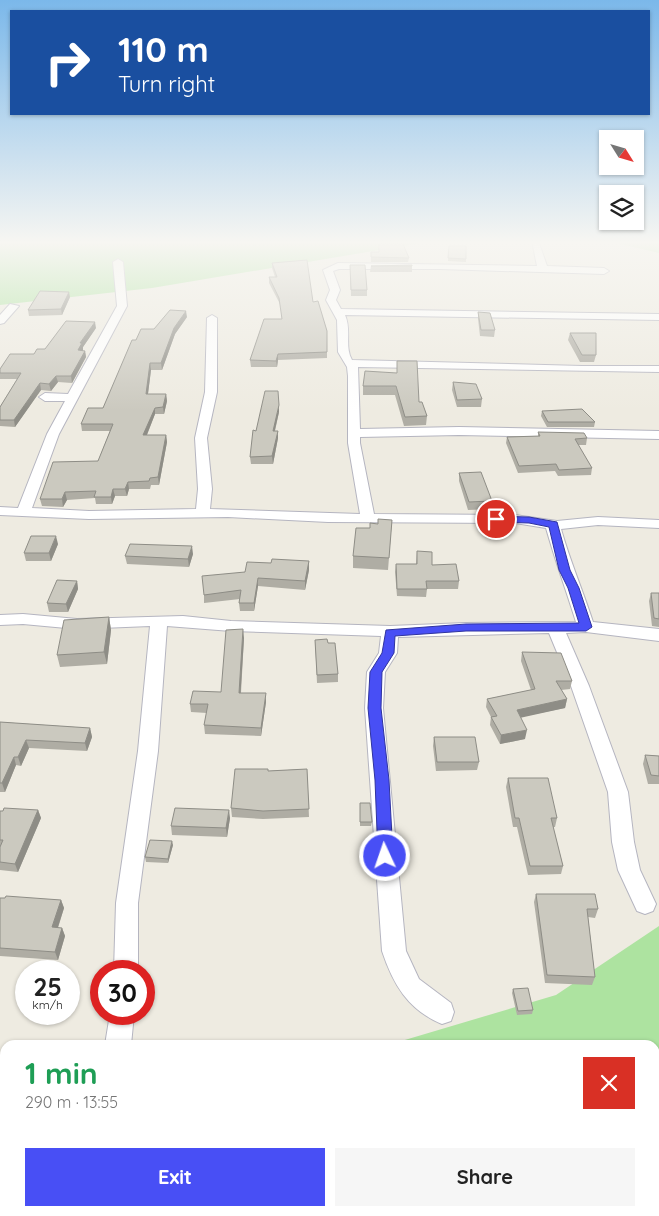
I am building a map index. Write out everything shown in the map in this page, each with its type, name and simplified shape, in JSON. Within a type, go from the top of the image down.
[{"type":"street","points":[[24,511],[53,434],[122,306],[121,298]]},
{"type":"street","points":[[332,298],[331,300],[340,312],[344,326],[342,348],[345,361],[349,364],[354,376],[354,433],[368,518]]},
{"type":"street","points":[[0,321],[14,306]]},
{"type":"street","points":[[340,312],[659,317]]},
{"type":"street","points":[[203,514],[204,489],[201,438],[211,392],[212,318]]},
{"type":"street","points":[[349,364],[440,364],[608,371],[659,370]]},
{"type":"street","points":[[44,397],[72,398]]},
{"type":"street","points":[[354,433],[498,431],[659,435]]},
{"type":"street","points":[[0,511],[89,515],[203,514],[515,519],[553,525],[598,521],[659,524]]},
{"type":"street","points":[[553,525],[565,570],[574,588],[586,627]]},
{"type":"street","points":[[0,620],[23,619],[76,624],[159,622],[390,632],[466,628],[586,627],[659,635]]},
{"type":"street","points":[[126,960],[127,903],[148,751],[159,622]]},
{"type":"street","points":[[555,627],[584,694],[618,792],[623,842],[629,870],[645,904]]},
{"type":"street","points":[[390,632],[388,653],[376,672],[374,708],[394,951],[403,978],[420,998],[442,1012]]},
{"type":"street","points":[[119,1040],[121,1025]]},
{"type":"green space","points":[[0,298],[65,298],[0,305]]},
{"type":"green space","points":[[659,926],[659,1040],[405,1040],[556,995]]},
{"type":"building","points":[[36,298],[66,298],[61,309],[28,310]]},
{"type":"building","points":[[279,298],[312,298],[313,302],[318,301],[327,331],[327,352],[278,354],[276,361],[250,360],[264,319],[282,319]]},
{"type":"building","points":[[170,310],[186,311],[174,328],[161,363],[150,363],[146,394],[166,394],[163,407],[155,408],[143,435],[166,435],[158,477],[150,478],[149,481],[128,482],[125,489],[113,489],[111,497],[94,497],[96,491],[65,492],[62,499],[40,499],[53,462],[98,461],[113,424],[81,424],[88,408],[103,408],[132,340],[136,340],[141,329],[154,329]]},
{"type":"building","points":[[478,312],[490,313],[495,330],[481,330]]},
{"type":"building","points":[[66,321],[95,322],[80,343],[82,343],[78,350],[85,351],[71,376],[56,376],[49,384],[40,383],[14,420],[0,420],[0,407],[21,373],[0,373],[0,369],[10,354],[34,354],[37,349],[45,349]]},
{"type":"building","points":[[570,333],[596,333],[596,355],[582,355]]},
{"type":"building","points":[[397,361],[417,361],[419,402],[422,402],[427,416],[405,417],[396,386],[363,386],[365,371],[397,373]]},
{"type":"building","points":[[453,382],[476,384],[482,399],[457,400]]},
{"type":"building","points":[[265,391],[278,391],[279,405],[273,431],[278,431],[272,456],[250,457],[253,430],[256,431]]},
{"type":"building","points":[[582,409],[595,422],[548,422],[542,411]]},
{"type":"building","points":[[538,432],[584,433],[587,438],[575,439],[592,468],[559,470],[556,464],[519,466],[507,437],[540,436]]},
{"type":"building","points":[[481,472],[492,501],[469,502],[459,473]]},
{"type":"building","points":[[378,519],[392,520],[389,558],[353,556],[356,528],[370,528],[370,523],[378,524]]},
{"type":"building","points":[[31,536],[56,536],[49,553],[24,553]]},
{"type":"building","points":[[130,544],[192,546],[188,559],[125,556]]},
{"type":"building","points":[[417,551],[432,552],[432,565],[456,564],[459,581],[426,581],[427,589],[397,589],[396,564],[417,564]]},
{"type":"building","points":[[272,559],[309,561],[305,581],[258,578],[254,603],[239,603],[241,590],[204,595],[202,576],[245,572],[247,562],[271,563]]},
{"type":"building","points":[[57,580],[77,581],[66,604],[47,603]]},
{"type":"building","points":[[651,593],[659,593],[659,619],[654,618]]},
{"type":"building","points":[[109,617],[104,652],[57,655],[64,620]]},
{"type":"building","points":[[243,629],[239,693],[266,693],[261,728],[204,725],[208,704],[190,704],[193,691],[221,692],[226,630]]},
{"type":"building","points":[[327,639],[328,643],[335,643],[338,674],[317,675],[315,640]]},
{"type":"building","points":[[522,652],[561,653],[572,681],[556,681],[567,699],[517,710],[527,730],[501,735],[491,717],[497,716],[487,699],[535,689]]},
{"type":"building","points":[[0,722],[90,728],[85,743],[26,740],[18,757],[14,757],[2,783],[0,783]]},
{"type":"building","points":[[434,737],[475,737],[479,762],[437,762]]},
{"type":"building","points":[[645,755],[659,756],[659,776],[651,775]]},
{"type":"building","points":[[235,769],[268,769],[268,771],[307,769],[309,809],[263,811],[231,808]]},
{"type":"building","points":[[508,778],[548,778],[557,818],[551,818],[563,866],[530,866],[519,818],[515,818]]},
{"type":"building","points":[[360,803],[370,803],[372,822],[360,822]]},
{"type":"building","points":[[4,808],[38,810],[15,864],[0,862],[0,847],[3,840],[0,840],[0,811],[3,811]]},
{"type":"building","points":[[175,808],[229,810],[226,828],[171,826]]},
{"type":"building","points":[[150,840],[172,841],[168,859],[145,857]]},
{"type":"building","points":[[536,894],[595,894],[598,909],[587,909],[595,977],[547,975]]},
{"type":"building","points":[[6,896],[61,900],[52,927],[62,928],[55,952],[0,948],[0,898],[5,898]]},
{"type":"building","points":[[528,988],[533,1010],[518,1011],[513,989]]},
{"type":"route","points":[[385,856],[382,780],[374,708],[376,672],[388,653],[390,632],[466,628],[586,627],[574,588],[565,570],[553,525],[529,520],[496,519]]}]
